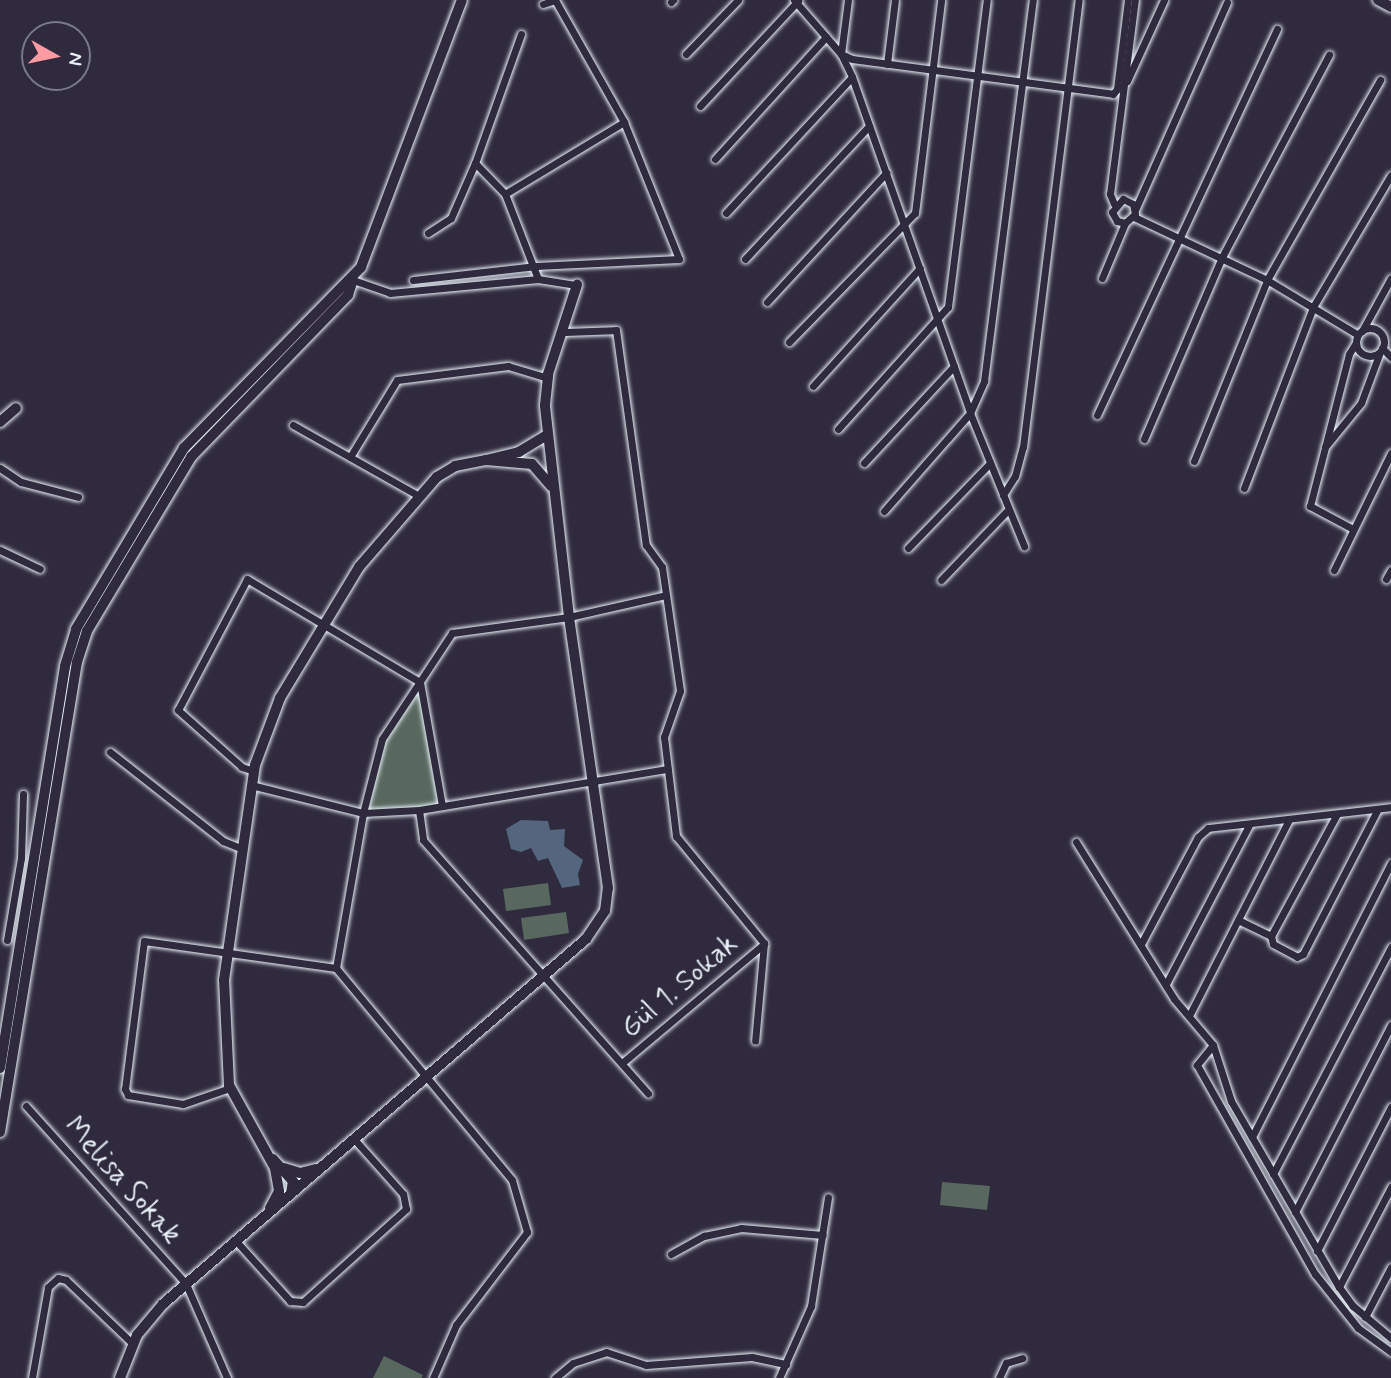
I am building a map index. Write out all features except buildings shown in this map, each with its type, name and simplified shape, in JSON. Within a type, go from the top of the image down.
[{"type":"street","points":[[0,1132],[67,687],[68,650],[90,602],[184,448],[353,280],[462,0]]},
{"type":"street","points":[[413,280],[536,266],[679,259],[624,122],[555,0],[543,4]]},
{"type":"street","points":[[686,54],[737,0]]},
{"type":"street","points":[[841,54],[848,0]]},
{"type":"street","points":[[887,64],[895,0]]},
{"type":"street","points":[[789,342],[915,213],[941,0]]},
{"type":"street","points":[[838,429],[948,307],[986,0]]},
{"type":"street","points":[[884,511],[970,413],[984,381],[1033,0]]},
{"type":"street","points":[[1003,495],[1016,476],[1023,447],[1079,0]]},
{"type":"street","points":[[841,54],[887,64],[1113,94],[1118,89],[1128,0]]},
{"type":"street","points":[[1125,223],[1113,215],[1114,204],[1110,194],[1135,0]]},
{"type":"street","points":[[1125,85],[1164,0]]},
{"type":"street","points":[[1378,0],[1391,7]]},
{"type":"street","points":[[700,106],[796,1],[841,54],[852,77],[970,413],[1007,511],[1024,546]]},
{"type":"street","points":[[1102,278],[1125,223],[1134,214],[1227,2]]},
{"type":"street","points":[[1097,415],[1178,236],[1277,29]]},
{"type":"street","points":[[428,233],[450,218],[475,163],[521,34]]},
{"type":"street","points":[[715,159],[825,37]]},
{"type":"street","points":[[1144,439],[1222,257],[1329,55]]},
{"type":"street","points":[[726,213],[852,77]]},
{"type":"street","points":[[1194,461],[1267,281],[1380,80]]},
{"type":"street","points":[[505,194],[624,122]]},
{"type":"street","points":[[745,259],[869,126]]},
{"type":"street","points":[[475,163],[505,194],[536,266],[538,279]]},
{"type":"street","points":[[766,302],[886,173]]},
{"type":"street","points":[[1244,488],[1313,307],[1391,175]]},
{"type":"street","points":[[1114,204],[1127,200],[1134,214],[1267,281],[1359,336],[1379,332],[1382,348],[1391,357]]},
{"type":"street","points":[[813,386],[920,268]]},
{"type":"street","points":[[1353,529],[1310,506],[1349,354],[1391,278]]},
{"type":"street","points":[[120,1378],[133,1344],[148,1319],[545,975],[592,933],[605,911],[608,888],[569,617],[547,435],[548,378],[577,285],[538,279],[417,294],[390,293],[353,280]]},
{"type":"street","points":[[562,332],[616,330],[646,545],[662,567],[680,691],[664,737],[676,836],[764,943],[755,1041]]},
{"type":"street","points":[[1359,336],[1363,354],[1382,348]]},
{"type":"street","points":[[1325,447],[1361,403],[1382,348],[1391,336]]},
{"type":"street","points":[[350,457],[397,380],[508,366],[548,378]]},
{"type":"street","points":[[864,463],[954,366]]},
{"type":"street","points":[[0,422],[16,408]]},
{"type":"street","points":[[293,425],[419,496]]},
{"type":"street","points":[[267,1215],[279,1185],[267,1151],[230,1088],[224,954],[254,771],[280,698],[359,567],[419,496],[446,470],[519,452],[547,435]]},
{"type":"street","points":[[486,460],[541,462],[548,448]]},
{"type":"street","points":[[1334,570],[1391,453]]},
{"type":"street","points":[[527,462],[545,476],[553,491]]},
{"type":"street","points":[[908,548],[990,463]]},
{"type":"street","points":[[0,468],[21,482],[78,496]]},
{"type":"street","points":[[941,580],[1007,511]]},
{"type":"street","points":[[0,550],[40,569]]},
{"type":"street","points":[[1386,579],[1391,570]]},
{"type":"street","points":[[254,771],[243,766],[178,710],[247,579],[420,682],[442,806]]},
{"type":"street","points":[[336,968],[363,813],[382,739],[452,633],[569,617],[666,595]]},
{"type":"street","points":[[0,1068],[20,940],[67,687]]},
{"type":"street","points":[[110,752],[223,841],[240,848]]},
{"type":"street","points":[[251,785],[363,813],[419,810],[668,769]]},
{"type":"street","points":[[20,940],[4,940],[21,858],[23,794]]},
{"type":"street","points":[[1141,944],[1198,837],[1208,828],[1391,807]]},
{"type":"street","points":[[1337,814],[1271,936],[1273,944],[1297,957],[1303,954],[1378,809]]},
{"type":"street","points":[[419,810],[423,840],[648,1093]]},
{"type":"street","points":[[1190,1014],[1289,820]]},
{"type":"street","points":[[1166,984],[1249,825]]},
{"type":"street","points":[[1076,842],[1166,984],[1213,1045],[1231,1101],[1339,1287],[1365,1317],[1391,1338]]},
{"type":"street","points":[[1252,1138],[1391,863]]},
{"type":"street","points":[[1238,920],[1271,936]]},
{"type":"street","points":[[230,1088],[183,1104],[128,1095],[125,1089],[144,941],[336,968],[512,1180],[527,1232],[456,1325],[433,1378]]},
{"type":"street","name":"Gül 1. Sokak","points":[[622,1063],[764,943]]},
{"type":"street","points":[[1273,1174],[1391,947]]},
{"type":"street","points":[[1295,1212],[1391,1025]]},
{"type":"street","points":[[1213,1045],[1197,1065],[1315,1274],[1358,1328],[1391,1352]]},
{"type":"street","name":"Melisa Sokak","points":[[26,1106],[186,1284],[228,1378]]},
{"type":"street","points":[[1317,1251],[1391,1107]]},
{"type":"street","points":[[236,1241],[290,1301],[303,1302],[406,1209],[403,1194],[354,1139]]},
{"type":"street","points":[[267,1151],[293,1181],[291,1194]]},
{"type":"street","points":[[281,1166],[300,1173],[323,1166]]},
{"type":"street","points":[[1339,1287],[1391,1187]]},
{"type":"street","points":[[779,1378],[811,1306],[828,1197]]},
{"type":"street","points":[[671,1254],[704,1236],[741,1228],[823,1235]]},
{"type":"street","points":[[1365,1317],[1391,1267]]},
{"type":"street","points":[[32,1378],[48,1287],[58,1278],[66,1280],[133,1344]]},
{"type":"street","points":[[555,1378],[573,1363],[606,1352],[646,1365],[740,1357],[786,1364]]},
{"type":"street","points":[[999,1378],[1002,1367],[1022,1357]]},
{"type":"green space","points":[[420,682],[442,806],[363,813],[382,739]]},
{"type":"green space","points":[[548,883],[551,905],[506,911],[503,889]]},
{"type":"green space","points":[[566,912],[569,933],[524,940],[521,918]]},
{"type":"green space","points":[[942,1182],[990,1186],[987,1210],[940,1205]]},
{"type":"green space","points":[[384,1356],[423,1375],[422,1378],[373,1378]]},
{"type":"water","points":[[521,820],[548,821],[550,830],[565,829],[564,846],[583,860],[578,874],[580,885],[562,888],[548,858],[538,861],[531,848],[521,852],[511,849],[506,829]]}]
